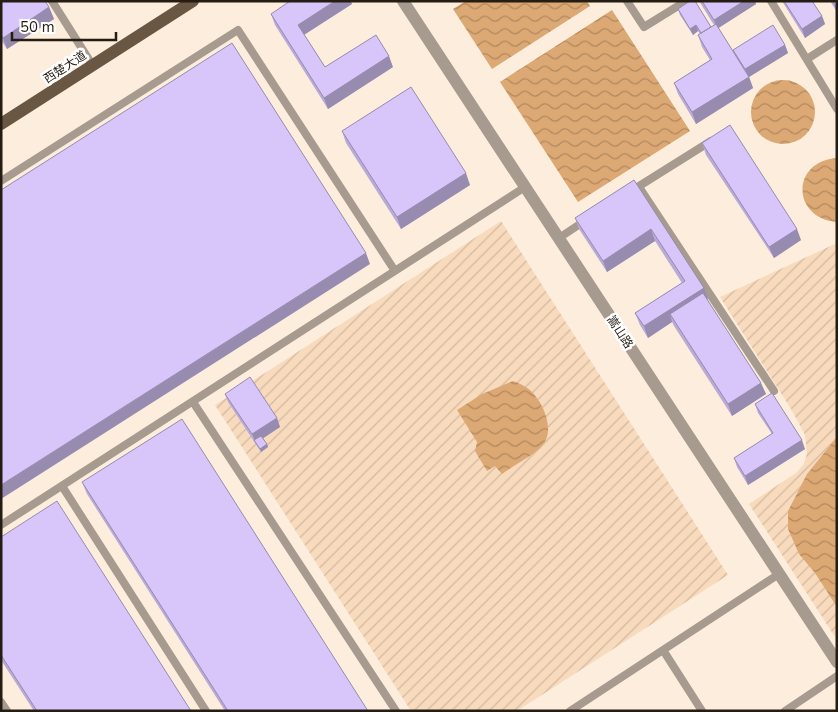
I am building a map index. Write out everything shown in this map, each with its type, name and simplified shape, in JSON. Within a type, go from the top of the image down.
[{"type":"main road","name":"西楚大道","points":[[1,124],[193,1]]},
{"type":"street","name":"嵩山路","points":[[403,1],[837,662]]},
{"type":"lane","points":[[52,1],[93,66]]},
{"type":"lane","points":[[627,1],[644,27],[686,1]]},
{"type":"lane","points":[[771,1],[837,108]]},
{"type":"lane","points":[[1,181],[238,30],[395,271]]},
{"type":"lane","points":[[806,59],[837,40]]},
{"type":"lane","points":[[631,192],[714,138]]},
{"type":"lane","points":[[1,526],[525,187]]},
{"type":"lane","points":[[639,187],[774,391]]},
{"type":"lane","points":[[559,238],[591,218]]},
{"type":"lane","points":[[193,402],[396,711]]},
{"type":"lane","points":[[62,486],[206,711]]},
{"type":"lane","points":[[570,711],[779,574]]},
{"type":"lane","points":[[664,650],[702,711]]},
{"type":"lane","points":[[785,711],[837,676]]},
{"type":"lane","points":[[1,702],[7,711]]},
{"type":"shaded area","points":[[501,221],[728,575],[517,711],[411,711],[215,405]]},
{"type":"shaded area","points":[[837,243],[837,640],[749,504],[796,473],[804,464],[807,453],[805,435],[791,409],[720,297]]},
{"type":"water","points":[[466,1],[587,1],[590,6],[492,69],[453,9]]},
{"type":"water","points":[[612,10],[690,131],[578,202],[500,82]]},
{"type":"water","points":[[783,80],[801,86],[809,94],[815,112],[809,130],[801,138],[783,144],[765,138],[757,130],[751,112],[757,94],[765,86]]},
{"type":"water","points":[[837,158],[837,222],[822,218],[811,211],[805,201],[802,190],[805,179],[811,169],[822,161]]},
{"type":"water","points":[[513,381],[530,390],[540,402],[547,418],[548,434],[540,448],[502,474],[495,466],[487,471],[475,451],[477,442],[457,410],[482,394]]},
{"type":"water","points":[[837,437],[837,607],[815,573],[799,554],[788,529],[788,511],[807,474]]},
{"type":"building","points":[[1,1],[45,1],[49,7],[3,38],[1,35]]},
{"type":"building","points":[[290,1],[335,1],[298,25],[325,67],[376,35],[389,56],[324,98],[271,14]]},
{"type":"building","points":[[690,1],[695,1],[711,27],[701,33],[696,25],[690,29],[678,9]]},
{"type":"building","points":[[702,1],[744,1],[714,20]]},
{"type":"building","points":[[784,1],[812,1],[822,16],[802,29]]},
{"type":"building","points":[[716,24],[749,77],[692,112],[674,83],[712,59],[698,35]]},
{"type":"building","points":[[773,25],[785,45],[745,69],[733,50]]},
{"type":"building","points":[[232,43],[366,253],[1,485],[1,190]]},
{"type":"building","points":[[411,87],[466,173],[397,217],[342,131]]},
{"type":"building","points":[[730,125],[797,229],[769,247],[702,143]]},
{"type":"building","points":[[634,180],[704,288],[644,326],[635,313],[685,281],[651,229],[603,261],[575,218]]},
{"type":"building","points":[[703,293],[761,383],[728,404],[670,314]]},
{"type":"building","points":[[250,377],[277,418],[252,434],[225,394]]},
{"type":"building","points":[[772,393],[802,440],[745,476],[734,458],[773,433],[755,404]]},
{"type":"building","points":[[182,419],[368,711],[228,711],[82,482]]},
{"type":"building","points":[[261,436],[267,444],[260,449],[254,440]]},
{"type":"building","points":[[57,501],[191,711],[37,711],[1,655],[1,537]]}]
